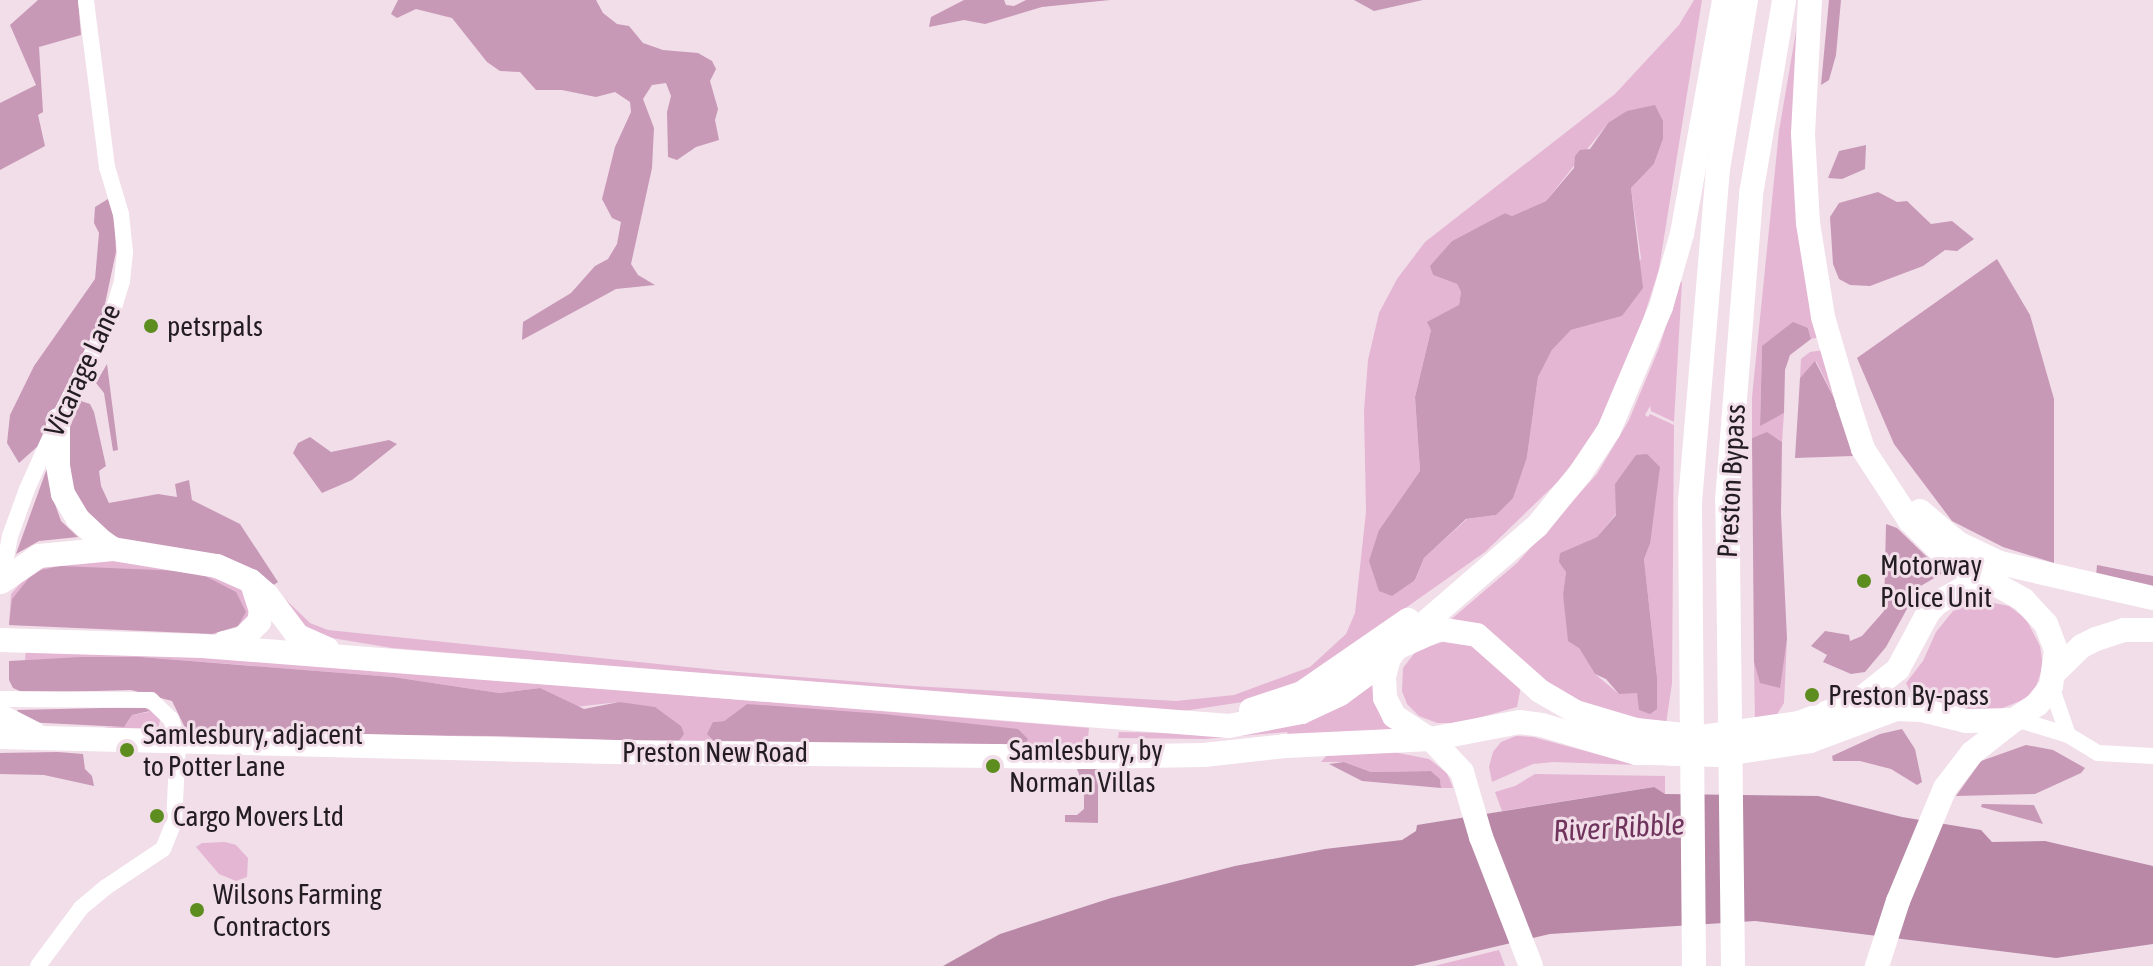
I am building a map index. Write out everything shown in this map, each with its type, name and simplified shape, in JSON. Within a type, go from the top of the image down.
[{"type":"highway","points":[[1531,966],[1481,837],[1467,785],[1457,766],[1430,739],[1402,724],[1389,708],[1383,686],[1393,653],[1537,526],[1581,472],[1609,430],[1635,377],[1661,307],[1682,234],[1724,0]]},
{"type":"highway","name":"Preston Bypass","points":[[1694,966],[1692,486],[1718,169],[1746,0]]},
{"type":"highway","name":"Preston Bypass","points":[[1733,965],[1727,501],[1751,194],[1784,0]]},
{"type":"highway","points":[[1810,0],[1803,134],[1808,223],[1823,317],[1863,449],[1910,521],[1946,557],[2024,600],[2046,624],[2056,650],[2053,678]]},
{"type":"highway","points":[[1848,403],[1912,503],[1958,543],[2000,563],[2153,598]]},
{"type":"highway","points":[[58,420],[58,466],[63,494],[78,519],[113,549]]},
{"type":"highway","points":[[1,582],[39,556],[113,549],[217,566],[251,581],[298,636],[324,649],[368,659]]},
{"type":"highway","points":[[1182,724],[1254,709],[1302,693],[1331,676],[1449,590],[1504,557]]},
{"type":"highway","points":[[202,646],[230,642],[253,632],[261,611],[251,581]]},
{"type":"highway","points":[[1393,653],[1439,629],[1464,631],[1489,643],[1540,691],[1585,716],[1636,730],[1725,736],[1799,723],[1858,701],[1898,669],[1928,613],[1937,603],[1964,588],[1993,584],[2040,586],[2153,606]]},
{"type":"highway","points":[[1877,966],[1917,851],[1954,774],[1981,744],[2038,704],[2053,678],[2082,646],[2124,630],[2153,630]]},
{"type":"highway","name":"Preston New Road","points":[[7,640],[202,646],[1229,726],[1302,712],[1340,694],[1393,653]]},
{"type":"highway","name":"Preston New Road","points":[[0,737],[611,752],[1087,757],[1204,755],[1285,746],[1430,739],[1529,722],[1636,753],[1719,755],[1810,741],[1896,709],[1922,710],[1982,722],[2015,720]]},
{"type":"highway","points":[[0,716],[44,737]]},
{"type":"street","name":"Vicarage Lane","points":[[0,592],[10,536],[58,420],[112,314],[125,252],[121,214],[107,167],[100,123],[86,0]]},
{"type":"street","points":[[2053,678],[2068,735]]},
{"type":"street","points":[[0,699],[151,700],[171,719],[178,741],[174,822],[163,849],[106,887],[81,908],[38,966]]},
{"type":"street","points":[[2015,720],[2068,735],[2098,753],[2153,756]]},
{"type":"shaded area","points":[[38,0],[78,0],[81,35],[39,47],[43,112],[38,115],[45,146],[0,170],[0,103],[36,85],[10,25]]},
{"type":"shaded area","points":[[398,0],[596,0],[603,13],[617,24],[629,26],[643,43],[663,50],[698,53],[712,61],[716,69],[710,81],[718,109],[715,120],[719,140],[696,147],[677,160],[668,157],[667,112],[671,96],[666,83],[652,85],[643,99],[654,128],[652,168],[631,264],[638,275],[655,285],[616,289],[522,340],[523,322],[571,293],[595,266],[608,259],[617,244],[621,222],[612,218],[602,199],[615,147],[631,112],[630,102],[615,92],[596,97],[562,90],[536,90],[520,72],[500,71],[487,62],[452,18],[416,9],[397,18],[391,14]]},
{"type":"shaded area","points":[[964,0],[1004,0],[1006,5],[1014,6],[1026,0],[1110,0],[1042,7],[985,24],[964,20],[929,27],[931,17]]},
{"type":"shaded area","points":[[1354,0],[1423,0],[1374,11]]},
{"type":"shaded area","points":[[1694,0],[1702,0],[1659,269],[1639,332],[1603,417],[1574,466],[1485,552],[1299,683],[1256,700],[1170,713],[392,648],[308,634],[282,596],[310,623],[328,630],[726,671],[913,686],[1176,701],[1234,695],[1310,667],[1346,634],[1355,613],[1366,512],[1364,411],[1368,360],[1379,313],[1397,279],[1425,242],[1615,94],[1679,25]],"holes":[[[1663,121],[1663,139],[1654,164],[1631,188],[1641,258],[1622,316],[1571,330],[1552,350],[1538,377],[1527,457],[1496,515],[1467,519],[1424,558],[1415,581],[1379,530],[1420,471],[1415,397],[1431,330],[1459,305],[1461,292],[1457,284],[1433,275],[1431,266],[1452,241],[1505,213],[1512,216],[1546,201],[1608,123]]]},
{"type":"shaded area","points":[[1829,0],[1841,0],[1836,55],[1829,80],[1821,85]]},
{"type":"shaded area","points":[[1799,14],[1820,337],[1811,339],[1808,328],[1762,346],[1760,425],[1784,413],[1782,442],[1767,433],[1752,438],[1752,397],[1779,131]]},
{"type":"shaded area","points":[[1655,105],[1663,121],[1663,139],[1654,164],[1631,188],[1643,288],[1622,316],[1571,330],[1552,350],[1538,377],[1527,457],[1513,498],[1496,515],[1466,519],[1424,558],[1415,580],[1392,596],[1379,591],[1369,561],[1379,530],[1420,471],[1415,397],[1431,330],[1427,322],[1459,305],[1461,292],[1457,284],[1433,275],[1430,266],[1452,241],[1505,213],[1512,216],[1546,201],[1574,168],[1575,156],[1580,150],[1590,149],[1608,123],[1627,111]]},
{"type":"shaded area","points":[[1866,145],[1865,169],[1842,179],[1828,178],[1839,151]]},
{"type":"shaded area","points":[[1878,192],[1897,202],[1907,201],[1931,224],[1952,221],[1974,239],[1957,251],[1945,250],[1923,266],[1870,286],[1850,285],[1839,279],[1833,264],[1830,217],[1839,203]]},
{"type":"shaded area","points":[[108,199],[115,222],[116,252],[103,313],[38,446],[19,463],[7,443],[10,415],[34,366],[95,279],[99,233],[94,223],[95,207]]},
{"type":"shaded area","points":[[1997,259],[2030,315],[2054,399],[2054,563],[2003,547],[1952,521],[1894,444],[1857,358]]},
{"type":"shaded area","points":[[1682,282],[1674,422],[1651,411],[1650,406],[1645,415],[1648,417],[1650,414],[1674,425],[1672,683],[1666,724],[1590,709],[1448,622],[1517,563],[1597,474],[1629,420]],"holes":[[[1616,514],[1650,544],[1644,559],[1657,677],[1619,694],[1595,674],[1579,648],[1563,594],[1566,572],[1560,553],[1597,537]]]},
{"type":"shaded area","points":[[1793,322],[1808,328],[1811,339],[1790,355],[1785,370],[1784,413],[1760,426],[1762,346]]},
{"type":"shaded area","points":[[1824,350],[1850,429],[1816,361],[1800,378],[1801,359],[1810,352]]},
{"type":"shaded area","points":[[1815,361],[1850,429],[1853,456],[1795,458],[1800,378]]},
{"type":"shaded area","points":[[107,364],[118,450],[113,451],[104,393],[96,383]]},
{"type":"shaded area","points":[[81,401],[90,404],[94,412],[106,466],[99,471],[101,486],[109,503],[158,494],[177,497],[175,484],[189,480],[192,500],[240,524],[278,582],[272,586],[103,540],[70,498],[66,436]]},
{"type":"shaded area","points":[[1767,432],[1782,442],[1781,514],[1787,639],[1780,688],[1760,683],[1754,662],[1752,438]]},
{"type":"shaded area","points":[[310,437],[331,452],[389,440],[397,444],[352,480],[322,493],[293,453],[298,443]]},
{"type":"shaded area","points":[[1647,454],[1660,467],[1650,544],[1644,559],[1657,677],[1657,709],[1650,714],[1639,710],[1637,693],[1619,694],[1606,679],[1595,674],[1579,648],[1568,641],[1563,594],[1566,572],[1559,562],[1560,553],[1597,537],[1616,515],[1615,484],[1636,455]]},
{"type":"shaded area","points":[[50,460],[51,493],[61,521],[78,537],[39,541],[16,554]]},
{"type":"shaded area","points":[[1886,524],[1897,528],[1926,556],[1948,570],[1919,587],[1886,647],[1865,672],[1851,674],[1823,662],[1827,655],[1811,646],[1825,631],[1849,635],[1850,641],[1862,636],[1884,611]]},
{"type":"shaded area","points":[[95,557],[155,562],[233,582],[247,593],[253,616],[228,634],[212,634],[229,631],[9,625],[11,594],[35,567]]},
{"type":"shaded area","points":[[2097,565],[2153,576],[2153,593],[2096,576]]},
{"type":"shaded area","points":[[60,566],[182,571],[205,576],[236,592],[246,612],[238,626],[212,634],[9,625],[12,599],[29,578],[41,570]]},
{"type":"shaded area","points":[[1978,600],[2009,606],[2026,619],[2040,646],[2043,667],[2036,686],[2025,699],[1993,712],[1972,712],[1914,699],[1906,683],[1923,661],[1936,632],[1953,611]]},
{"type":"shaded area","points":[[1787,639],[1784,703],[1774,719],[1755,721],[1754,662],[1761,683],[1779,687]]},
{"type":"shaded area","points":[[1446,641],[1471,646],[1482,652],[1521,686],[1517,707],[1460,723],[1437,723],[1419,716],[1407,704],[1402,691],[1403,668],[1417,650]]},
{"type":"shaded area","points":[[26,648],[103,648],[1089,728],[1087,747],[1023,747],[747,704],[724,721],[713,722],[715,742],[678,742],[681,726],[674,722],[619,702],[575,707],[540,688],[499,693],[393,677],[142,657],[25,660]]},
{"type":"shaded area","points":[[141,657],[393,677],[499,693],[540,688],[584,709],[619,702],[655,707],[681,726],[684,734],[678,742],[491,736],[188,734],[172,701],[131,690],[24,693],[13,688],[9,680],[9,661]]},
{"type":"shaded area","points":[[1373,682],[1396,732],[1289,739],[1287,732],[1205,739],[1118,738],[1119,732],[1222,734]]},
{"type":"shaded area","points":[[747,704],[883,714],[1018,729],[1028,739],[1023,747],[715,742],[707,734],[713,722],[724,721]]},
{"type":"shaded area","points":[[144,707],[150,711],[132,715],[124,727],[25,722],[17,710]]},
{"type":"shaded area","points":[[148,708],[160,719],[158,732],[128,733],[103,727],[124,727],[132,715],[149,712]]},
{"type":"shaded area","points":[[1902,729],[1915,749],[1922,782],[1917,785],[1891,769],[1860,761],[1833,761],[1832,756],[1880,734]]},
{"type":"shaded area","points":[[1516,736],[1533,737],[1611,758],[1667,763],[1667,766],[1553,762],[1533,764],[1492,782],[1489,767],[1493,752],[1501,742]]},
{"type":"shaded area","points":[[2026,745],[2053,750],[2085,768],[2081,773],[2035,794],[1956,796],[1981,761]]},
{"type":"shaded area","points":[[1388,751],[1429,759],[1447,773],[1453,788],[1441,788],[1440,779],[1431,771],[1371,772],[1344,762],[1321,762],[1326,756]]},
{"type":"shaded area","points":[[0,753],[83,754],[85,769],[92,776],[94,786],[44,775],[0,774]]},
{"type":"shaded area","points":[[1344,762],[1371,772],[1431,771],[1440,779],[1441,788],[1362,781],[1329,764]]},
{"type":"shaded area","points":[[1077,769],[1098,769],[1098,823],[1065,822],[1065,815],[1077,815],[1084,809],[1084,787]]},
{"type":"shaded area","points":[[1535,774],[1665,776],[1665,794],[1653,787],[1502,811],[1495,792],[1515,786]]},
{"type":"shaded area","points":[[1982,804],[2034,805],[2043,824],[1981,807]]},
{"type":"shaded area","points":[[202,843],[236,845],[248,858],[247,877],[236,881],[219,874],[196,847]]},
{"type":"shaded area","points":[[1499,950],[1505,966],[1434,966]]},
{"type":"water","name":"River Ribble","points":[[1654,787],[1665,794],[1818,796],[1902,817],[1981,830],[1992,842],[2045,841],[2153,866],[2153,944],[2056,958],[1755,921],[1550,934],[1413,966],[943,966],[1000,934],[1111,898],[1235,866],[1325,849],[1402,840],[1416,831],[1417,825]]},
{"type":"place","name":"petsrpals","points":[[151,326]]},
{"type":"place","name":"Motorway Police Unit","points":[[1864,581]]},
{"type":"place","name":"Preston By-pass","points":[[1812,695]]},
{"type":"place","name":"Samlesbury, adjacent to Potter Lane","points":[[127,750]]},
{"type":"place","name":"Samlesbury, by Norman Villas","points":[[993,766]]},
{"type":"place","name":"Cargo Movers Ltd","points":[[157,816]]},
{"type":"place","name":"Wilsons Farming Contractors","points":[[197,910]]}]
